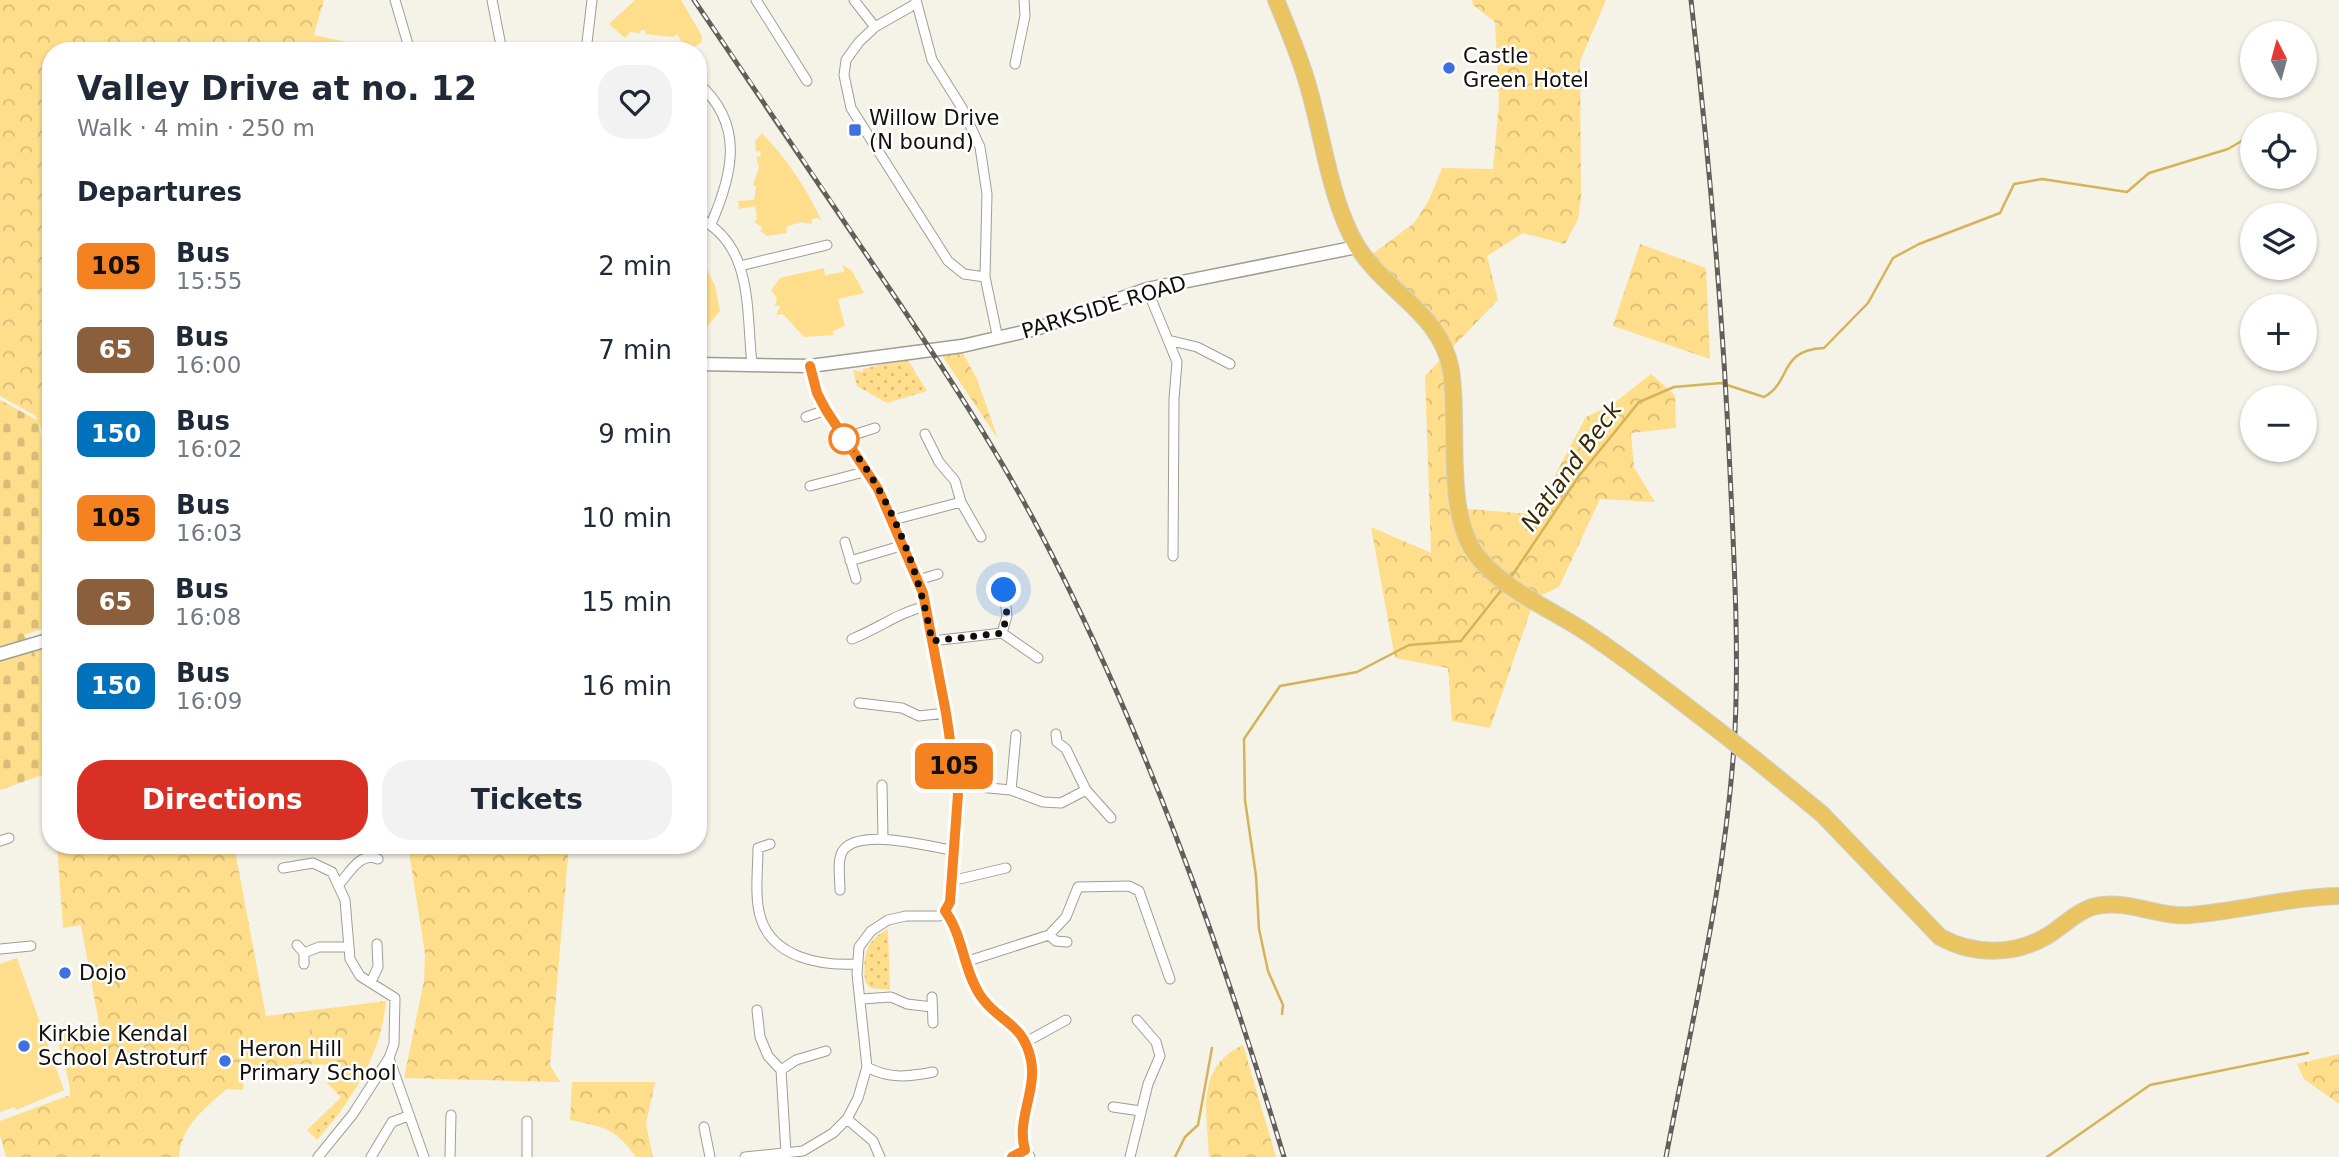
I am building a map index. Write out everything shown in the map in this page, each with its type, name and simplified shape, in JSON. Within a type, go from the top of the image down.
[{"type":"highway","points":[[1276,0],[1304,71],[1338,200],[1357,247],[1437,331],[1447,353],[1453,397],[1459,507],[1464,531],[1476,554],[1511,588],[1580,629],[1756,760],[1822,814],[1940,937],[1958,947],[1982,951],[2018,948],[2045,937],[2082,912],[2100,905],[2122,905],[2157,915],[2190,915],[2282,901],[2339,896]]},
{"type":"street","points":[[395,0],[407,42]]},
{"type":"street","points":[[492,0],[500,42]]},
{"type":"street","points":[[587,42],[592,0]]},
{"type":"street","points":[[757,0],[807,80]]},
{"type":"street","points":[[854,0],[875,27]]},
{"type":"street","points":[[1015,64],[1025,16],[1024,0]]},
{"type":"street","points":[[985,278],[964,274],[948,261],[851,108],[844,75],[846,60],[875,27],[917,1],[932,60],[962,108],[980,147],[987,194],[985,278],[998,339]]},
{"type":"street","points":[[707,94],[718,107],[729,137],[730,178],[711,224]]},
{"type":"street","points":[[707,222],[730,241],[740,266],[752,364]]},
{"type":"street","points":[[740,266],[827,245]]},
{"type":"street","name":"PARKSIDE ROAD","points":[[707,363],[810,366],[998,339],[1147,289],[1357,247]]},
{"type":"street","points":[[1147,289],[1177,362],[1174,399],[1173,556]]},
{"type":"street","points":[[1168,340],[1197,347],[1230,364]]},
{"type":"street","points":[[745,1157],[803,1154],[833,1133],[847,1119],[858,1098],[867,1067],[862,999],[856,964],[862,941],[879,925],[906,916],[939,916],[950,902],[956,785],[926,606],[893,520],[868,471],[826,410],[817,393],[810,366]]},
{"type":"street","points":[[806,417],[826,410]]},
{"type":"street","points":[[844,438],[875,428]]},
{"type":"street","points":[[926,434],[935,456],[955,481],[961,502],[981,537]]},
{"type":"street","points":[[810,486],[868,471]]},
{"type":"street","points":[[893,520],[961,502]]},
{"type":"street","points":[[845,542],[856,579]]},
{"type":"street","points":[[850,561],[904,545]]},
{"type":"street","points":[[918,580],[938,574]]},
{"type":"street","points":[[1002,633],[1007,616],[1004,590]]},
{"type":"street","points":[[852,639],[872,631],[899,613],[926,606]]},
{"type":"street","points":[[932,641],[1002,633],[1038,658]]},
{"type":"street","points":[[0,654],[42,642]]},
{"type":"street","points":[[859,703],[902,708],[919,716],[946,713]]},
{"type":"street","points":[[1056,734],[1056,742],[1066,749],[1086,790],[1111,818]]},
{"type":"street","points":[[1011,790],[1016,735]]},
{"type":"street","points":[[882,785],[883,839]]},
{"type":"street","points":[[956,785],[1011,790],[1043,802],[1061,803],[1086,790]]},
{"type":"street","points":[[840,890],[843,851],[855,840],[883,839],[951,850]]},
{"type":"street","points":[[770,844],[758,848],[760,917],[770,936],[799,958],[856,964]]},
{"type":"street","points":[[340,883],[368,856],[379,859]]},
{"type":"street","points":[[283,868],[313,863],[332,872],[340,883],[345,900],[349,947],[354,969],[370,982],[390,992],[397,1004],[395,1035],[389,1058],[353,1114],[318,1157]]},
{"type":"street","points":[[951,881],[970,878],[991,869],[1006,868]]},
{"type":"street","points":[[965,962],[1049,935],[1066,917],[1078,887],[1129,886],[1139,891],[1170,979]]},
{"type":"street","points":[[945,911],[981,997],[1012,1023],[1026,1042],[1032,1074],[1021,1124],[1027,1153],[1012,1157]]},
{"type":"street","points":[[1049,935],[1056,941],[1067,942]]},
{"type":"street","points":[[370,982],[378,967],[377,944]]},
{"type":"street","points":[[297,945],[304,953],[304,964]]},
{"type":"street","points":[[0,949],[31,946]]},
{"type":"street","points":[[304,953],[319,947],[349,947]]},
{"type":"street","points":[[862,999],[891,997],[907,1004],[932,1002],[933,1023]]},
{"type":"street","points":[[757,1010],[760,1037],[768,1056],[781,1070],[786,1153]]},
{"type":"street","points":[[1026,1042],[1066,1020]]},
{"type":"street","points":[[1130,1157],[1141,1111],[1160,1056],[1156,1042],[1137,1020]]},
{"type":"street","points":[[781,1070],[796,1060],[826,1051]]},
{"type":"street","points":[[389,1058],[395,1068],[408,1116],[424,1157]]},
{"type":"street","points":[[867,1067],[882,1075],[898,1077],[933,1072]]},
{"type":"street","points":[[1113,1107],[1141,1111]]},
{"type":"street","points":[[450,1157],[451,1115]]},
{"type":"street","points":[[371,1157],[392,1122],[408,1116]]},
{"type":"street","points":[[847,1119],[873,1142],[880,1157]]},
{"type":"street","points":[[527,1121],[527,1157]]},
{"type":"street","points":[[704,1127],[710,1157]]},
{"type":"green space","points":[[0,0],[324,0],[312,42],[42,42],[42,413],[36,416],[0,396]]},
{"type":"green space","points":[[635,0],[681,0],[702,36],[701,42],[683,42],[677,34],[673,37],[645,34],[645,30],[640,33],[630,32],[625,38],[609,24]]},
{"type":"green space","points":[[1472,0],[1606,0],[1580,61],[1581,198],[1578,219],[1565,244],[1523,233],[1487,256],[1498,300],[1447,353],[1366,259],[1414,223],[1428,202],[1442,168],[1493,169],[1499,103],[1495,22],[1473,5]]},
{"type":"green space","points":[[314,35],[347,42],[312,42]]},
{"type":"green space","points":[[762,133],[796,175],[822,222],[818,218],[812,219],[812,224],[800,222],[786,227],[787,233],[767,236],[760,231],[762,227],[754,222],[757,219],[755,206],[739,209],[738,201],[754,200],[756,186],[753,185],[759,167],[756,157],[761,156],[760,151],[756,152],[755,141]]},
{"type":"green space","points":[[1640,244],[1706,268],[1710,359],[1613,326]]},
{"type":"green space","points":[[843,265],[852,271],[864,293],[838,299],[845,326],[833,331],[833,335],[804,337],[783,314],[776,315],[780,306],[775,306],[777,298],[771,290],[780,278],[824,268],[825,275],[844,272]]},
{"type":"green space","points":[[707,269],[715,286],[720,311],[707,326]]},
{"type":"green space","points":[[961,350],[977,379],[998,439],[941,354]]},
{"type":"green space","points":[[1447,353],[1456,508],[1541,515],[1557,471],[1586,417],[1613,404],[1651,374],[1675,395],[1676,428],[1631,433],[1634,467],[1655,502],[1600,499],[1559,587],[1535,598],[1490,728],[1452,721],[1448,668],[1395,658],[1371,527],[1431,553],[1425,376]]},
{"type":"green space","points":[[907,359],[927,391],[887,403],[857,386],[853,370],[863,372],[863,369]]},
{"type":"green space","points":[[0,400],[37,420],[36,416],[42,411],[42,432],[39,424],[42,440],[42,629],[24,635],[42,673],[42,775],[0,790]]},
{"type":"green space","points":[[42,645],[42,676],[33,648]]},
{"type":"green space","points":[[58,854],[236,854],[266,1016],[386,1001],[376,1047],[355,1089],[338,1115],[331,1107],[341,1097],[327,1083],[340,1065],[294,1064],[285,1081],[277,1081],[278,1067],[245,1065],[243,1090],[227,1089],[202,1111],[184,1136],[179,1157],[6,1157],[0,1135],[0,1121],[70,1095],[57,1033],[100,1029],[81,925],[63,928]]},
{"type":"green space","points":[[409,854],[568,854],[550,1065],[560,1082],[404,1078],[424,981],[425,954]]},
{"type":"green space","points":[[888,929],[890,990],[870,988],[865,981],[867,950],[874,939]]},
{"type":"green space","name":"Kirkbie Kendal School Astroturf","points":[[17,958],[64,1090],[16,1110],[15,1107],[0,1112],[0,964]]},
{"type":"green space","points":[[309,1021],[311,1048],[247,1053],[244,1027]]},
{"type":"green space","points":[[1243,1045],[1276,1157],[1209,1157],[1206,1108],[1211,1079],[1217,1066],[1228,1054]]},
{"type":"green space","points":[[2339,1054],[2339,1104],[2304,1079],[2297,1064]]},
{"type":"green space","points":[[572,1082],[655,1082],[646,1124],[653,1157],[636,1157],[622,1140],[608,1130],[570,1120]]},
{"type":"green space","points":[[331,1107],[338,1115],[317,1140],[307,1130]]},
{"type":"green space","points":[[152,1143],[153,1157],[100,1157],[99,1148]]},
{"type":"waterway","name":"Natland Beck","points":[[1509,580],[1579,476],[1639,402],[1674,387],[1721,383],[1764,397],[1773,391],[1792,360],[1809,350],[1824,348],[1868,303],[1893,258],[1919,244],[2000,213],[2014,184],[2042,179],[2127,192],[2149,173],[2228,149],[2240,142]]},
{"type":"waterway","name":"Natland Beck","points":[[1282,1014],[1283,1005],[1268,971],[1259,929],[1256,876],[1245,800],[1244,739],[1280,686],[1357,672],[1409,645],[1461,641],[1503,588]]},
{"type":"waterway","name":"Natland Beck","points":[[1175,1157],[1185,1137],[1198,1125],[1212,1048]]},
{"type":"waterway","points":[[2047,1157],[2150,1085],[2308,1053]]},
{"type":"railway","points":[[694,0],[948,376],[1004,466],[1038,528],[1112,680],[1176,836],[1233,996],[1284,1157]]},
{"type":"railway","points":[[1666,1157],[1717,891],[1731,784],[1736,698],[1727,413],[1709,177],[1691,0]]},
{"type":"bus line","name":"105","points":[[810,366],[817,393],[826,410],[878,489],[923,593],[958,794],[951,850],[950,902],[945,911],[950,918],[974,986],[989,1007],[1012,1023],[1026,1042],[1031,1061],[1031,1088],[1021,1124],[1025,1150],[1012,1157]]},
{"type":"place","name":"Castle Green Hotel","points":[[1449,68]]},
{"type":"place","name":"Willow Drive (N bound)","points":[[855,130]]},
{"type":"place","name":"Dojo","points":[[65,973]]},
{"type":"place","name":"Kirkbie Kendal School Astroturf","points":[[24,1046]]},
{"type":"place","name":"Heron Hill Primary School","points":[[225,1061]]},
{"type":"route","points":[[844,439],[868,471],[893,520],[923,593],[932,641],[1002,633],[1007,616],[1004,590]]}]
